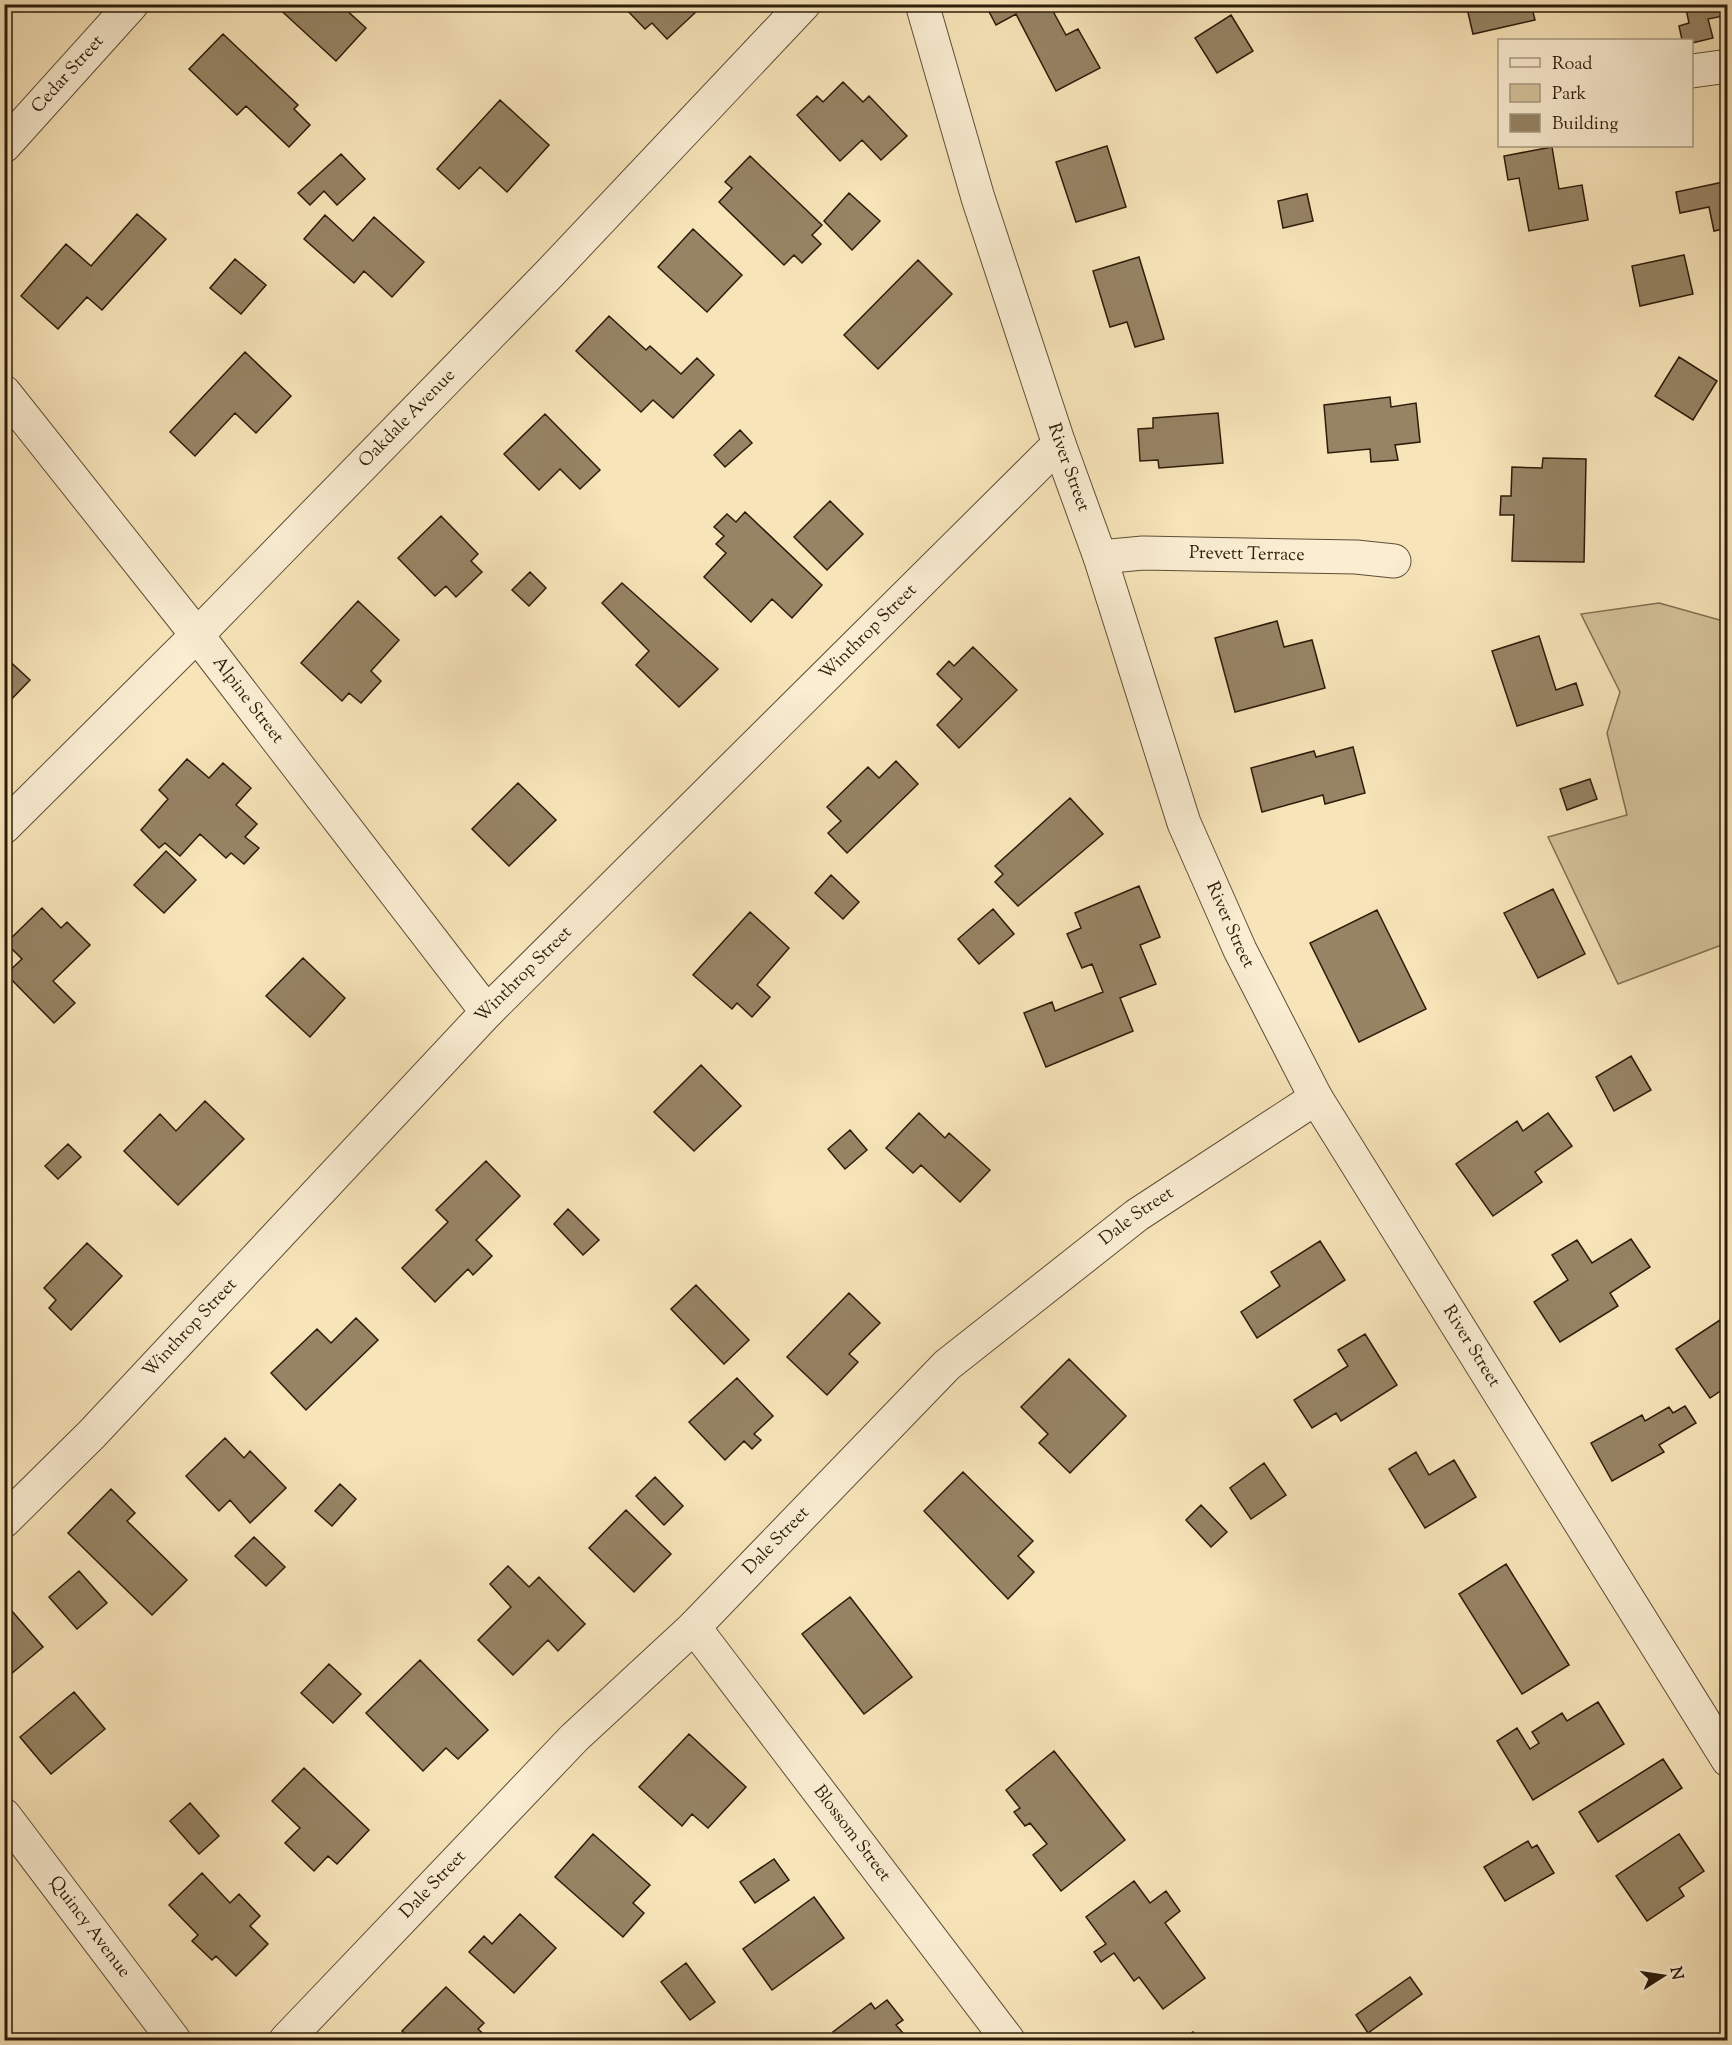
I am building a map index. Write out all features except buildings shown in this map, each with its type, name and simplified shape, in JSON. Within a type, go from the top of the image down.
[{"type":"street","name":"Cedar Street","points":[[4,146],[132,4]]},
{"type":"street","name":"Oakdale Avenue","points":[[4,827],[197,635],[550,273],[804,4]]},
{"type":"street","name":"River Street","points":[[922,4],[978,198],[1059,444],[1100,558],[1184,823],[1240,950],[1317,1098],[1728,1760]]},
{"type":"street","points":[[1693,71],[1728,66]]},
{"type":"street","name":"Alpine Street","points":[[4,392],[197,635],[487,1012]]},
{"type":"street","name":"Winthrop Street","points":[[4,1521],[92,1434],[487,1012],[1059,444]]},
{"type":"street","name":"Prevett Terrace","points":[[1100,558],[1166,553],[1356,557],[1394,561]]},
{"type":"street","name":"Dale Street","points":[[286,2040],[574,1738],[694,1627],[947,1365],[1137,1215],[1317,1098]]},
{"type":"street","name":"Blossom Street","points":[[694,1627],[1008,2040]]},
{"type":"street","name":"Quincy Avenue","points":[[4,1815],[174,2040]]},
{"type":"green space","points":[[1659,603],[1727,622],[1727,943],[1618,984],[1548,837],[1627,815],[1607,733],[1620,692],[1581,614]]}]
